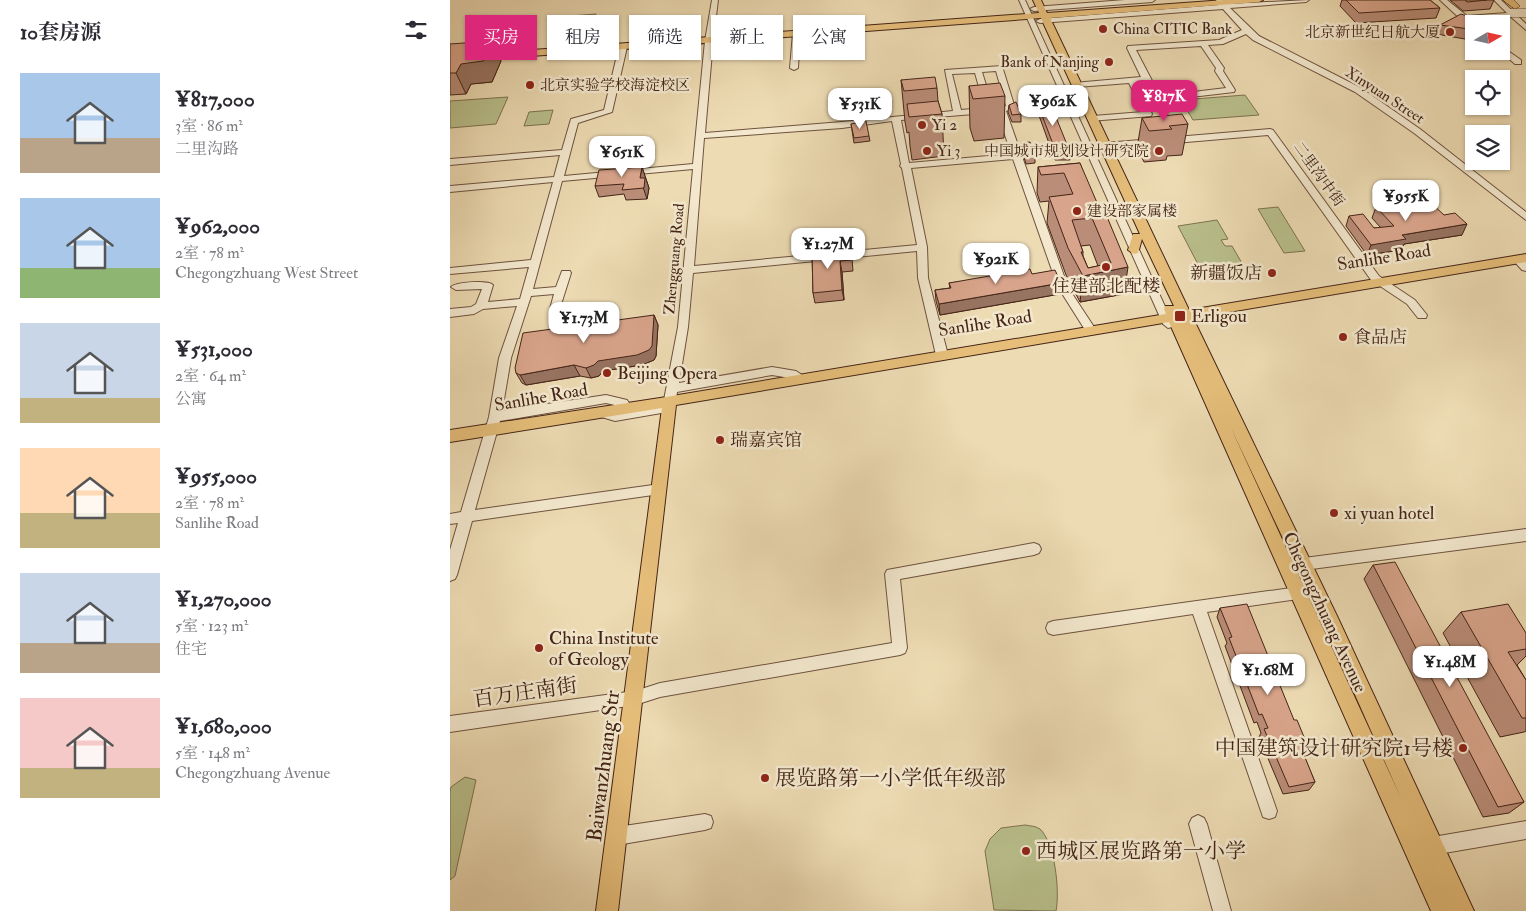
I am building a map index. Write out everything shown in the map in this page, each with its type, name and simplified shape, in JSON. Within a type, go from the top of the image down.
[{"type":"main road","points":[[1030,0],[1077,85],[1093,119],[1173,316]]},
{"type":"main road","points":[[450,59],[623,47],[1038,13],[1259,0]]},
{"type":"main road","points":[[865,29],[1038,13]]},
{"type":"main road","points":[[1038,13],[1173,316]]},
{"type":"main road","points":[[450,53],[793,35]]},
{"type":"main road","points":[[1134,250],[1137,237]]},
{"type":"main road","name":"Sanlihe Road","points":[[450,436],[494,424],[599,412],[940,350],[1173,316],[1378,280],[1524,260]]},
{"type":"main road","name":"Chegongzhuang Avenue","points":[[1173,316],[1304,564],[1423,848],[1442,911]]},
{"type":"main road","name":"Chegongzhuang Avenue","points":[[1173,316],[1298,593],[1423,848],[1462,911]]},
{"type":"main road","name":"Sanlihe Road","points":[[450,431],[622,403],[670,398],[940,350]]},
{"type":"main road","name":"Baiwanzhuang Str","points":[[608,911],[670,398]]},
{"type":"street","name":"Zhengguang Road","points":[[670,398],[683,328],[715,0]]},
{"type":"street","points":[[1022,0],[1038,13],[1134,250],[1173,316]]},
{"type":"street","points":[[1038,13],[1052,4],[1152,0]]},
{"type":"street","points":[[1219,2],[1306,0]]},
{"type":"street","points":[[1443,0],[1465,19]]},
{"type":"street","points":[[1497,0],[1517,8],[1526,28]]},
{"type":"street","name":"Xinyuan Street","points":[[1219,2],[1247,31],[1266,44],[1358,90],[1414,129],[1526,217]]},
{"type":"street","points":[[1483,15],[1517,8]]},
{"type":"street","points":[[1157,99],[1131,48],[1220,42],[1247,31]]},
{"type":"street","points":[[1141,100],[1231,90],[1219,71],[1220,68],[1203,43]]},
{"type":"street","points":[[450,575],[488,438],[494,424],[505,358],[526,298],[574,121],[608,112],[623,47]]},
{"type":"street","points":[[1510,55],[1518,62]]},
{"type":"street","points":[[794,60],[794,68]]},
{"type":"street","points":[[701,136],[842,125],[896,118],[925,111],[958,113],[1011,108],[999,68],[948,72],[946,79],[958,113]]},
{"type":"street","points":[[978,70],[990,110]]},
{"type":"street","points":[[1077,85],[1146,79]]},
{"type":"street","points":[[1093,119],[1148,114],[1132,80]]},
{"type":"street","points":[[1001,109],[1059,276],[1068,295],[1090,328]]},
{"type":"street","points":[[896,118],[904,166],[922,247],[923,278],[940,350]]},
{"type":"street","name":"二里沟中街","points":[[1105,146],[1270,132],[1378,280]]},
{"type":"street","points":[[450,162],[566,152]]},
{"type":"street","points":[[904,166],[1016,156]]},
{"type":"street","points":[[450,189],[558,181],[698,166]]},
{"type":"street","points":[[688,270],[922,247]]},
{"type":"street","points":[[450,271],[535,264]]},
{"type":"street","points":[[555,309],[566,273]]},
{"type":"street","points":[[1378,280],[1412,302],[1422,315]]},
{"type":"street","points":[[456,287],[488,285],[481,306]]},
{"type":"street","points":[[450,313],[474,310],[481,306],[561,290]]},
{"type":"street","points":[[450,519],[660,489]]},
{"type":"street","points":[[1304,564],[1526,535]]},
{"type":"street","name":"百万庄南街","points":[[450,724],[635,698],[660,690],[900,648],[892,574],[1034,549]]},
{"type":"street","points":[[1053,628],[1298,593]]},
{"type":"street","points":[[1198,608],[1269,811]]},
{"type":"street","points":[[617,836],[705,822]]},
{"type":"street","points":[[1198,824],[1222,911]]},
{"type":"street","points":[[1423,848],[1526,830]]},
{"type":"green space","points":[[1245,95],[1259,115],[1193,120],[1181,100]]},
{"type":"green space","points":[[508,97],[496,124],[450,128],[450,101]]},
{"type":"green space","points":[[553,110],[549,124],[524,126],[529,112]]},
{"type":"green space","points":[[1278,207],[1305,251],[1284,253],[1258,209]]},
{"type":"green space","points":[[1217,220],[1228,239],[1221,240],[1225,246],[1232,246],[1243,265],[1202,272],[1178,226]]},
{"type":"green space","points":[[465,777],[476,780],[455,876],[450,880],[450,792],[451,787]]},
{"type":"green space","points":[[1025,825],[1040,829],[1053,856],[1057,880],[1056,911],[994,910],[985,851],[990,839],[1001,828]]},
{"type":"building","points":[[1346,0],[1430,0],[1440,8],[1359,13]]},
{"type":"building","points":[[1465,0],[1487,0],[1467,2]]},
{"type":"building","points":[[1461,14],[1465,15],[1465,28],[1440,25]]},
{"type":"building","points":[[465,43],[465,60],[483,61],[461,64],[456,73],[450,73],[450,44]]},
{"type":"building","points":[[935,77],[937,88],[904,91],[901,80]]},
{"type":"building","points":[[1000,83],[1005,96],[973,99],[969,86]]},
{"type":"building","points":[[1049,100],[1070,152],[1056,152],[1037,102]]},
{"type":"building","points":[[938,101],[942,114],[909,117],[907,104]]},
{"type":"building","points":[[1016,102],[1021,114],[1012,115],[1009,105]]},
{"type":"building","points":[[1182,114],[1188,124],[1169,126],[1172,129],[1149,131],[1142,118]]},
{"type":"building","points":[[866,121],[869,136],[854,138],[851,124]]},
{"type":"building","points":[[1030,142],[1035,155],[1027,156],[1022,143]]},
{"type":"building","points":[[1080,163],[1101,212],[1105,212],[1128,267],[1083,276],[1068,248],[1049,197],[1073,194],[1064,173],[1041,175],[1038,167]],"holes":[[[1092,218],[1111,263],[1088,268],[1081,252],[1083,252],[1072,220]]]},
{"type":"building","points":[[642,167],[640,178],[645,178],[644,188],[622,190],[624,184],[595,186],[599,170]]},
{"type":"building","points":[[1430,202],[1444,215],[1455,213],[1467,224],[1402,235],[1406,239],[1371,245],[1349,216],[1363,214],[1374,228],[1394,226],[1376,207]]},
{"type":"building","points":[[850,249],[851,260],[840,261],[842,290],[813,293],[812,253]]},
{"type":"building","points":[[1030,269],[1032,274],[1055,270],[1061,283],[939,304],[935,290],[951,288],[949,283]]},
{"type":"building","points":[[654,315],[652,346],[649,350],[637,355],[598,361],[586,368],[574,365],[520,375],[516,373],[515,368],[523,333]]},
{"type":"building","points":[[1395,562],[1524,802],[1498,807],[1373,565]]},
{"type":"building","points":[[1247,604],[1294,720],[1297,720],[1309,749],[1302,750],[1315,782],[1289,787],[1264,729],[1268,728],[1262,714],[1259,715],[1229,638],[1232,637],[1220,608]]},
{"type":"building","points":[[1508,604],[1526,633],[1526,649],[1508,652],[1526,680],[1526,718],[1522,718],[1461,612]]},
{"type":"place","name":"China CITIC Bank","points":[[1103,29]]},
{"type":"place","name":"北京新世纪日航大厦","points":[[1450,32]]},
{"type":"place","name":"Bank of Nanjing","points":[[1109,62]]},
{"type":"place","name":"北京实验学校海淀校区","points":[[530,85]]},
{"type":"place","name":"Yi 2","points":[[922,125]]},
{"type":"place","name":"Yi 3","points":[[927,151]]},
{"type":"place","name":"中国城市规划设计研究院","points":[[1159,151]]},
{"type":"place","name":"建设部家属楼","points":[[1077,211]]},
{"type":"place","name":"住建部北配楼","points":[[1106,267]]},
{"type":"place","name":"新疆饭店","points":[[1272,273]]},
{"type":"place","name":"Erligou","points":[[1180,316]]},
{"type":"place","name":"食品店","points":[[1343,337]]},
{"type":"place","name":"Beijing Opera","points":[[607,373]]},
{"type":"place","name":"瑞嘉宾馆","points":[[720,440]]},
{"type":"place","name":"xi yuan hotel","points":[[1334,513]]},
{"type":"place","name":"China Institute of Geology","points":[[539,648]]},
{"type":"place","name":"中国建筑设计研究院1号楼","points":[[1463,748]]},
{"type":"place","name":"展览路第一小学低年级部","points":[[765,778]]},
{"type":"place","name":"西城区展览路第一小学","points":[[1026,851]]}]
